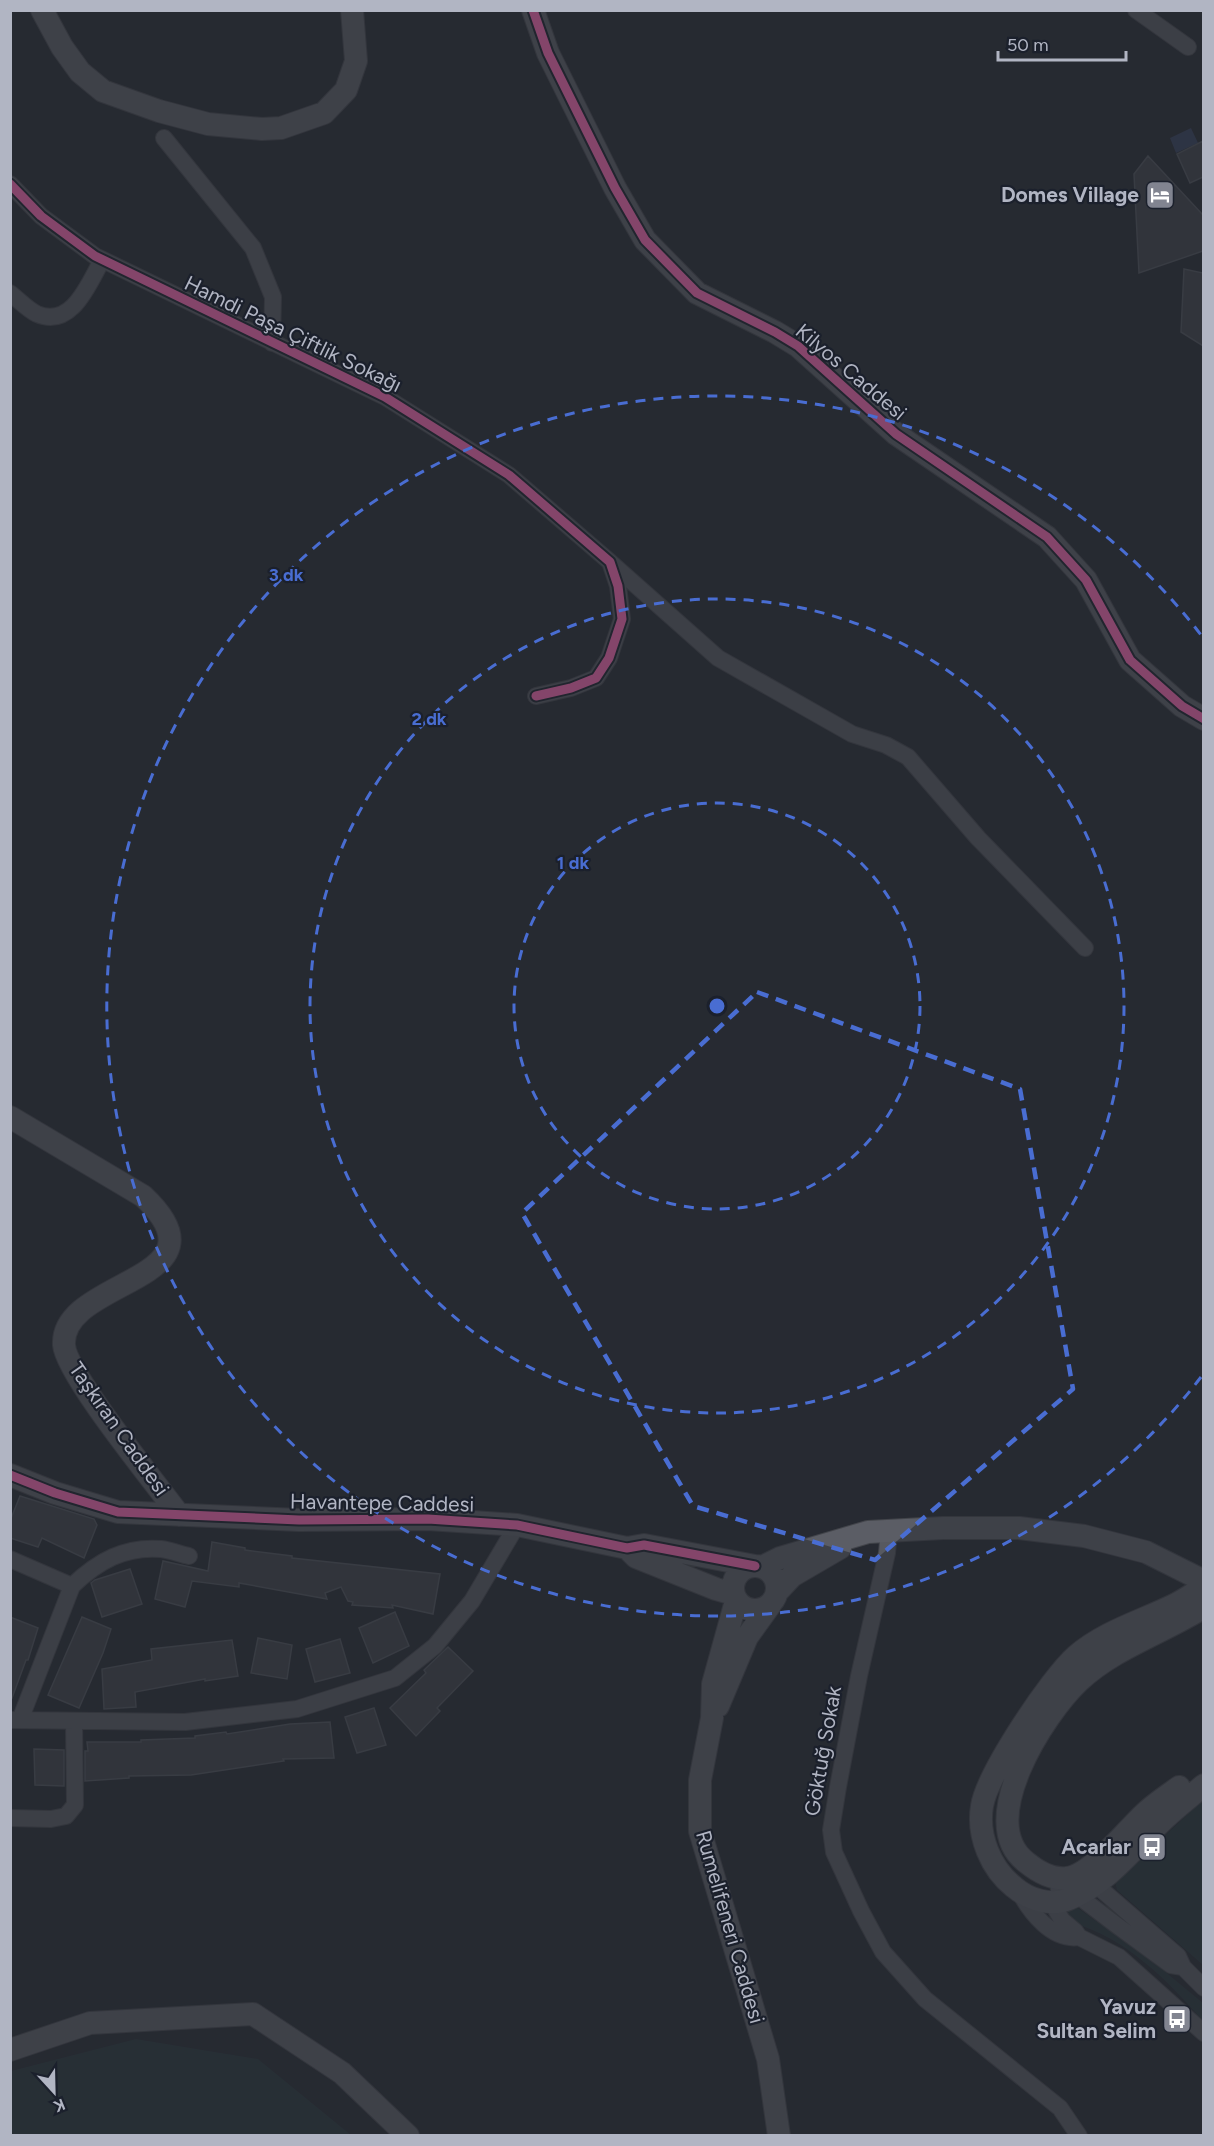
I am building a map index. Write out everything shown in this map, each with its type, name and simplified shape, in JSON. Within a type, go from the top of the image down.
[{"type":"street","points":[[42,10],[62,47],[80,72],[103,91],[159,111],[208,124],[262,129],[281,128],[324,113],[346,90],[356,61],[352,10]]},
{"type":"street","name":"Kilyos Caddesi","points":[[532,10],[548,53],[615,188],[645,240],[698,292],[798,346],[896,434],[1047,537],[1086,580],[1130,660],[1182,706],[1203,719]]},
{"type":"street","points":[[1136,10],[1188,47]]},
{"type":"street","points":[[164,138],[253,248],[273,297],[272,343]]},
{"type":"street","name":"Hamdi Paşa Çiftlik Sokağı","points":[[10,184],[40,216],[102,260],[385,397],[509,475],[718,658],[852,734],[886,745],[908,757],[978,838],[1084,948]]},
{"type":"street","points":[[10,293],[39,315],[61,315],[75,305],[102,260]]},
{"type":"street","points":[[536,696],[571,688],[596,678],[609,658],[622,619],[618,586],[610,562]]},
{"type":"street","name":"Taşkıran Caddesi","points":[[10,1117],[143,1196],[159,1211],[166,1225],[170,1238],[167,1252],[156,1265],[88,1304],[67,1327],[64,1346],[74,1370],[95,1402],[179,1515]]},
{"type":"street","name":"Havantepe Caddesi","points":[[10,1475],[55,1493],[118,1512],[299,1520],[428,1519],[517,1525],[627,1548],[644,1545],[758,1566]]},
{"type":"street","points":[[189,1556],[163,1549],[126,1551],[89,1569],[72,1586],[15,1720],[185,1722],[297,1709],[395,1678],[435,1646],[472,1601],[517,1525]]},
{"type":"street","name":"Rumelifeneri Caddesi","points":[[758,1566],[838,1539],[868,1532],[1019,1528],[1084,1536],[1146,1552],[1203,1581]]},
{"type":"street","name":"Göktuğ Sokak","points":[[889,1531],[887,1553],[859,1676],[838,1787],[831,1830],[834,1852],[883,1952],[925,1999],[1060,2108],[1079,2136]]},
{"type":"street","name":"Rumelifeneri Caddesi","points":[[712,1718],[747,1637],[774,1599],[792,1576],[842,1547],[852,1537]]},
{"type":"street","name":"Havantepe Caddesi","points":[[627,1548],[636,1557],[734,1597]]},
{"type":"street","points":[[10,1559],[72,1586]]},
{"type":"street","points":[[758,1566],[774,1577],[774,1599],[756,1611],[741,1607],[734,1597],[735,1578],[747,1567],[758,1566]]},
{"type":"street","points":[[1203,1587],[1177,1603],[1109,1633],[1075,1657],[1048,1688],[992,1780],[982,1806],[985,1847],[1007,1882],[1019,1891],[1064,1891],[1168,1815],[1203,1785]]},
{"type":"street","name":"Rumelifeneri Caddesi","points":[[734,1597],[713,1684],[712,1718],[700,1780],[700,1831],[768,2059],[779,2136]]},
{"type":"street","points":[[1203,1607],[1179,1623],[1107,1659],[1079,1681],[1035,1739],[1009,1796],[1006,1821],[1008,1839],[1018,1857],[1171,1965],[1183,1967],[1203,1988]]},
{"type":"street","points":[[10,1818],[51,1819],[66,1816],[75,1805],[74,1721]]},
{"type":"street","points":[[1078,1937],[1056,1910],[1064,1891],[1103,1856],[1145,1813],[1195,1776],[1203,1773]]},
{"type":"street","points":[[1064,1891],[1064,1936],[1078,1937],[1119,1957],[1203,2033]]},
{"type":"street","points":[[10,2050],[90,2023],[253,2014],[342,2073],[408,2136]]},
{"type":"highlighted area","points":[[757,992],[1020,1089],[1073,1389],[875,1560],[693,1506],[522,1213]]},
{"type":"shaded area","points":[[1203,1800],[1203,1965],[1117,1890],[1115,1882]]},
{"type":"shaded area","points":[[1078,1908],[1163,1970],[1203,2003],[1203,2021],[1160,1976],[1128,1950],[1111,1939],[1073,1923],[1067,1913]]},
{"type":"shaded area","points":[[136,2039],[258,2059],[351,2135],[11,2135],[11,2071]]},
{"type":"water","points":[[1191,128],[1198,143],[1176,153],[1170,138]]},
{"type":"building","points":[[1203,141],[1203,177],[1190,183],[1177,154]]},
{"type":"building","name":"Domes Village","points":[[1148,156],[1203,215],[1203,251],[1139,273],[1134,174]]},
{"type":"building","points":[[1184,269],[1203,273],[1203,346],[1181,332]]},
{"type":"building","points":[[20,1496],[94,1519],[97,1525],[84,1558],[42,1538],[38,1547],[10,1538],[10,1521]]},
{"type":"building","points":[[212,1542],[245,1548],[245,1550],[292,1556],[292,1558],[440,1574],[433,1614],[392,1605],[393,1608],[352,1605],[353,1602],[348,1601],[341,1587],[325,1593],[327,1599],[239,1583],[239,1587],[192,1581],[185,1607],[155,1599],[163,1561],[208,1571]]},
{"type":"building","points":[[130,1569],[142,1604],[102,1617],[91,1583]]},
{"type":"building","points":[[395,1612],[409,1646],[373,1663],[359,1628]]},
{"type":"building","points":[[10,1617],[38,1628],[12,1698],[10,1697]]},
{"type":"building","points":[[82,1617],[111,1629],[79,1708],[48,1695]]},
{"type":"building","points":[[258,1638],[292,1645],[287,1679],[251,1673]]},
{"type":"building","points":[[340,1639],[350,1673],[315,1682],[306,1649]]},
{"type":"building","points":[[232,1640],[238,1676],[205,1681],[205,1679],[135,1692],[136,1707],[104,1709],[102,1669],[152,1660],[151,1649]]},
{"type":"building","points":[[448,1647],[473,1671],[437,1708],[440,1711],[416,1736],[390,1708],[426,1673],[424,1670]]},
{"type":"building","points":[[374,1708],[386,1745],[357,1753],[345,1717]]},
{"type":"building","points":[[330,1722],[334,1758],[283,1759],[284,1761],[191,1775],[129,1776],[129,1778],[85,1781],[87,1742],[141,1742],[141,1740],[195,1738],[195,1736],[226,1732],[227,1734],[290,1724]]},
{"type":"building","points":[[34,1749],[64,1750],[64,1786],[35,1785]]},
{"type":"cycle path","points":[[533,10],[548,53],[615,188],[645,240],[697,293],[798,346],[896,434],[1047,537],[1086,580],[1130,660],[1182,706],[1204,719]]},
{"type":"cycle path","points":[[10,184],[41,216],[95,256],[385,397],[509,475],[610,562],[618,586],[622,619],[609,658],[596,678],[571,688],[536,696]]},
{"type":"cycle path","points":[[10,1475],[55,1493],[118,1512],[299,1520],[428,1519],[517,1525],[627,1548],[644,1545],[755,1566]]},
{"type":"place","name":"Domes Village","points":[[1160,195]]},
{"type":"place","name":"Acarlar","points":[[1152,1847]]},
{"type":"place","name":"Yavuz Sultan Selim","points":[[1177,2019]]}]
